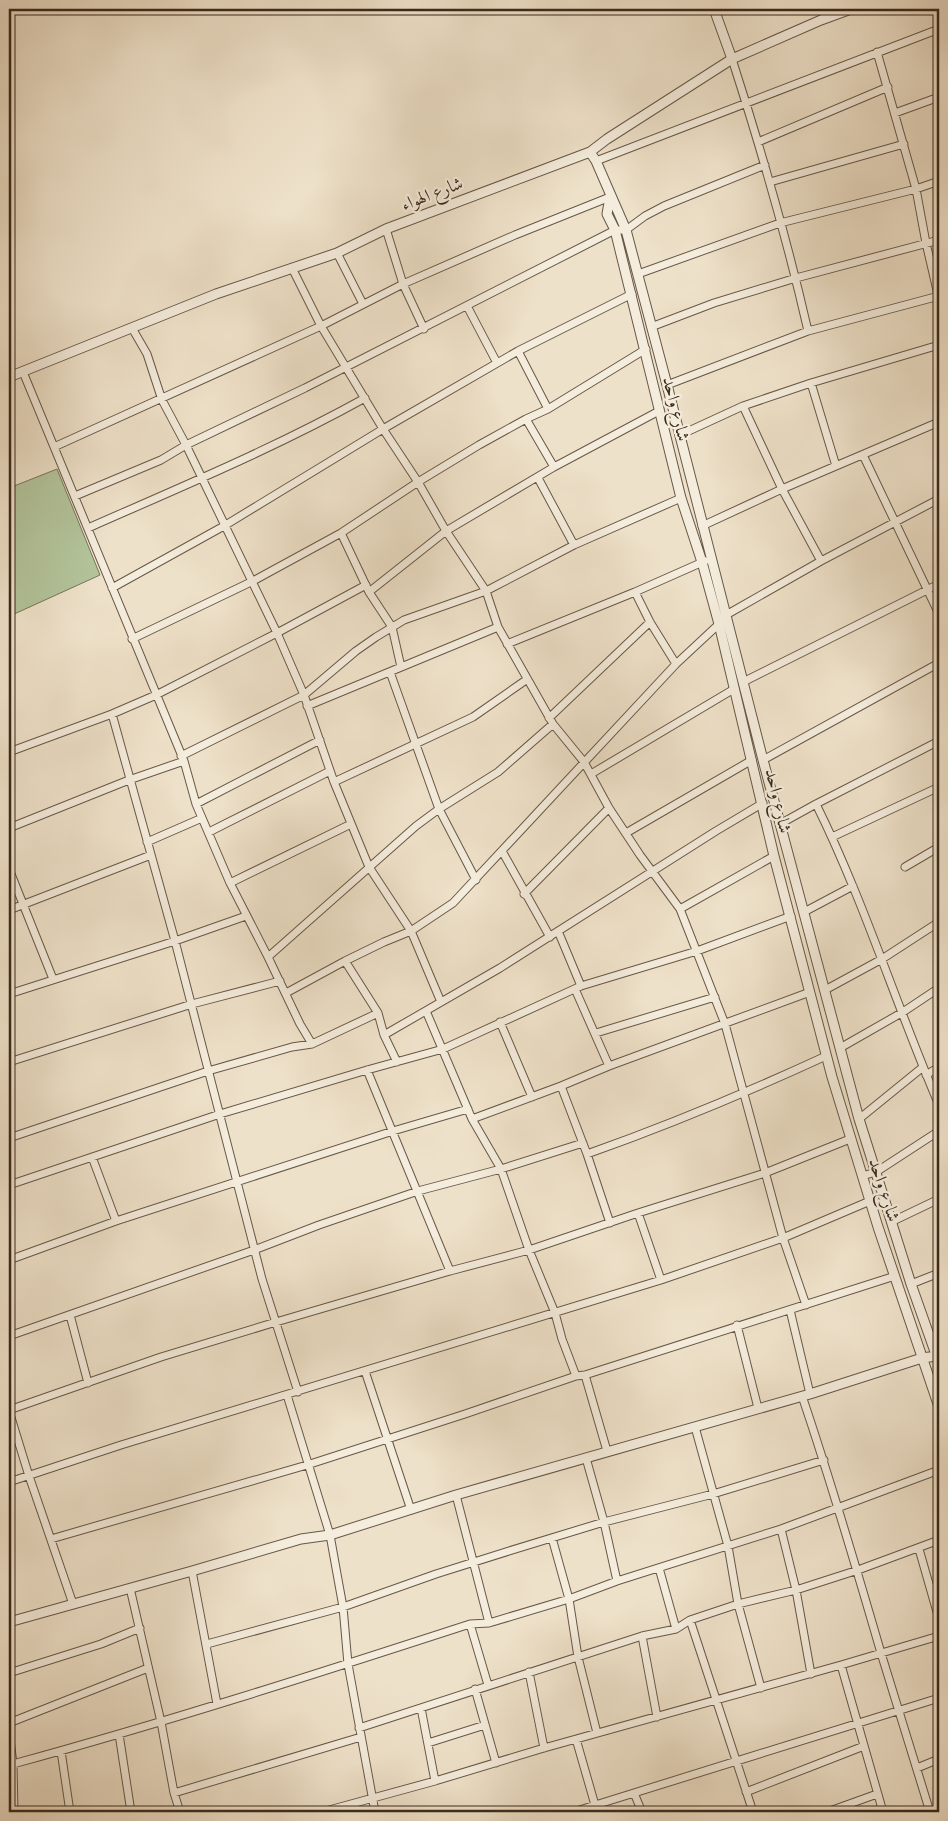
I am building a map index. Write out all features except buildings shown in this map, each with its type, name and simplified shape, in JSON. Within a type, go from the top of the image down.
[{"type":"street","points":[[714,9],[746,102],[770,182],[808,331]]},
{"type":"street","name":"شارع الهواء","points":[[9,378],[216,294],[337,253],[386,229],[590,152],[607,139],[732,59],[851,9]]},
{"type":"street","points":[[596,161],[939,28]]},
{"type":"street","points":[[667,385],[808,331],[939,297],[916,189],[876,52]]},
{"type":"street","points":[[758,142],[888,88]]},
{"type":"street","points":[[895,112],[939,97]]},
{"type":"street","points":[[770,182],[904,144]]},
{"type":"street","name":"شارع واحد","points":[[590,152],[596,161],[610,197],[626,230],[763,760],[859,1119],[911,1284],[939,1358]]},
{"type":"street","points":[[75,496],[161,460],[186,445],[424,329],[615,230],[626,230],[645,216],[664,206],[765,166]]},
{"type":"street","points":[[638,274],[780,223],[916,189],[939,181]]},
{"type":"street","points":[[54,448],[321,326],[403,284],[515,235],[610,197]]},
{"type":"street","name":"شارع واحد","points":[[610,197],[607,214],[615,230],[646,349],[681,498],[702,562],[719,624],[763,803],[774,856],[826,1056],[850,1139],[894,1276],[939,1407]]},
{"type":"street","points":[[386,229],[403,284],[424,329]]},
{"type":"street","points":[[651,327],[714,304],[796,278],[939,240]]},
{"type":"street","points":[[337,253],[363,304]]},
{"type":"street","points":[[292,268],[321,326],[383,429],[418,482],[446,531],[486,592],[498,627],[526,680],[551,721],[584,762],[609,808],[680,909],[725,1024],[783,1238],[806,1305]]},
{"type":"street","points":[[112,588],[224,526],[383,429],[518,350],[632,294]]},
{"type":"street","points":[[467,306],[497,363]]},
{"type":"street","points":[[132,328],[147,354],[162,400],[253,581],[304,694],[334,782],[369,867],[410,931],[441,1002]]},
{"type":"street","points":[[680,436],[743,406],[810,383],[939,344]]},
{"type":"street","points":[[132,639],[253,581],[341,533],[418,482],[526,419],[548,409],[646,349]]},
{"type":"street","points":[[518,350],[548,409]]},
{"type":"street","points":[[23,372],[183,759],[202,818],[246,916],[312,1044]]},
{"type":"street","points":[[810,383],[836,466]]},
{"type":"street","points":[[88,528],[201,479],[325,420],[365,398]]},
{"type":"street","points":[[743,406],[782,489],[822,561]]},
{"type":"street","points":[[9,752],[112,714],[156,695],[367,589],[446,531],[554,467],[659,410]]},
{"type":"street","points":[[526,419],[554,467]]},
{"type":"street","points":[[702,526],[782,489],[939,422]]},
{"type":"street","points":[[863,455],[939,614]]},
{"type":"street","points":[[538,478],[574,545]]},
{"type":"street","points":[[9,828],[183,759],[304,694],[356,651],[404,620],[486,592],[574,545],[681,498]]},
{"type":"street","points":[[726,615],[822,561],[939,499]]},
{"type":"street","points":[[341,533],[367,589],[392,628],[401,666]]},
{"type":"street","points":[[507,644],[712,559]]},
{"type":"street","points":[[743,682],[939,584]]},
{"type":"street","points":[[635,592],[650,622],[676,664]]},
{"type":"street","points":[[268,957],[416,826],[439,809],[498,772],[650,622]]},
{"type":"street","points":[[286,993],[345,960],[410,931],[453,903],[676,664],[719,624]]},
{"type":"street","points":[[307,706],[498,627]]},
{"type":"street","points":[[763,760],[939,663]]},
{"type":"street","points":[[390,672],[439,809],[476,880]]},
{"type":"street","points":[[334,782],[473,717],[526,680]]},
{"type":"street","points":[[591,774],[734,689]]},
{"type":"street","points":[[112,714],[192,1004],[254,1250],[298,1392]]},
{"type":"street","points":[[196,804],[320,740]]},
{"type":"street","points":[[780,824],[939,741]]},
{"type":"street","points":[[626,833],[752,760]]},
{"type":"street","points":[[209,832],[330,771]]},
{"type":"street","points":[[832,837],[939,787]]},
{"type":"street","points":[[384,1035],[550,937],[763,803]]},
{"type":"street","points":[[816,804],[853,886],[939,1105]]},
{"type":"street","points":[[524,894],[609,808]]},
{"type":"street","points":[[147,842],[202,818]]},
{"type":"street","points":[[230,883],[351,824]]},
{"type":"street","points":[[905,867],[939,847]]},
{"type":"street","points":[[502,851],[524,894],[550,937]]},
{"type":"street","points":[[9,910],[151,855]]},
{"type":"street","points":[[680,909],[774,856]]},
{"type":"street","points":[[9,869],[54,979]]},
{"type":"street","points":[[781,882],[796,880]]},
{"type":"street","points":[[804,912],[853,886]]},
{"type":"street","points":[[9,994],[175,941],[246,916]]},
{"type":"street","points":[[9,1185],[220,1114],[443,1049],[578,987],[697,951],[791,916]]},
{"type":"street","points":[[825,990],[882,959],[939,922]]},
{"type":"street","points":[[558,932],[609,1066]]},
{"type":"street","points":[[345,960],[378,1013],[384,1035],[397,1062]]},
{"type":"street","points":[[9,1062],[192,1004],[280,981]]},
{"type":"street","points":[[840,1048],[903,1012],[939,988]]},
{"type":"street","points":[[472,1118],[810,992]]},
{"type":"street","points":[[596,1033],[715,996]]},
{"type":"street","points":[[426,1011],[472,1118],[501,1169],[529,1250],[555,1313],[562,1339],[576,1376]]},
{"type":"street","points":[[9,1138],[208,1071],[292,1046],[312,1044],[378,1013]]},
{"type":"street","points":[[500,1022],[532,1097]]},
{"type":"street","points":[[587,1154],[646,1134],[743,1094],[826,1056]]},
{"type":"street","points":[[859,1119],[923,1067]]},
{"type":"street","points":[[926,1075],[939,1067]]},
{"type":"street","points":[[367,1070],[450,1271]]},
{"type":"street","points":[[561,1086],[610,1222]]},
{"type":"street","points":[[9,1260],[116,1221],[393,1131],[468,1109]]},
{"type":"street","points":[[862,1176],[876,1172],[939,1131]]},
{"type":"street","points":[[73,1604],[29,1476],[9,1410],[161,1357],[450,1271],[529,1250],[765,1173],[850,1139]]},
{"type":"street","points":[[9,1336],[70,1316],[254,1250],[304,1230],[418,1191],[501,1169],[583,1144]]},
{"type":"street","points":[[92,1157],[116,1221]]},
{"type":"street","points":[[891,1222],[939,1199]]},
{"type":"street","points":[[9,1482],[121,1445],[661,1280],[783,1238],[870,1201]]},
{"type":"street","points":[[638,1213],[661,1280]]},
{"type":"street","points":[[911,1284],[939,1273]]},
{"type":"street","points":[[51,1540],[307,1465],[576,1376],[585,1375],[894,1276]]},
{"type":"street","points":[[790,1310],[806,1395],[824,1460],[930,1812]]},
{"type":"street","points":[[70,1316],[88,1383]]},
{"type":"street","points":[[737,1325],[758,1408]]},
{"type":"street","points":[[9,1622],[192,1571],[301,1538],[330,1534],[456,1495],[806,1395],[922,1358],[939,1358]]},
{"type":"street","points":[[365,1371],[411,1510]]},
{"type":"street","points":[[585,1375],[607,1451]]},
{"type":"street","points":[[286,1395],[330,1534],[343,1607],[348,1664],[375,1812]]},
{"type":"street","points":[[695,1428],[728,1546],[738,1604],[761,1688]]},
{"type":"street","points":[[586,1458],[604,1522],[617,1581]]},
{"type":"street","points":[[207,1644],[343,1607],[436,1574],[604,1522],[713,1494],[824,1460]]},
{"type":"street","points":[[13,1764],[160,1722],[470,1624],[489,1623],[569,1599],[617,1581],[838,1510],[939,1470]]},
{"type":"street","points":[[456,1495],[489,1623]]},
{"type":"street","points":[[781,1529],[796,1590],[811,1674]]},
{"type":"street","points":[[552,1538],[569,1599],[578,1657],[597,1733]]},
{"type":"street","points":[[359,1728],[642,1636],[676,1629],[690,1620],[738,1604],[796,1590],[919,1549],[939,1540]]},
{"type":"street","points":[[919,1549],[939,1619]]},
{"type":"street","points":[[659,1568],[676,1629]]},
{"type":"street","points":[[192,1571],[218,1704]]},
{"type":"street","points":[[130,1588],[174,1793],[180,1812]]},
{"type":"street","points":[[690,1620],[753,1812]]},
{"type":"street","points":[[470,1624],[488,1685]]},
{"type":"street","points":[[9,1673],[101,1644],[140,1628]]},
{"type":"street","points":[[642,1636],[657,1717]]},
{"type":"street","points":[[322,1812],[882,1654],[939,1636]]},
{"type":"street","points":[[841,1665],[883,1812]]},
{"type":"street","points":[[9,1723],[148,1668]]},
{"type":"street","points":[[529,1672],[544,1748]]},
{"type":"street","points":[[475,1689],[496,1763]]},
{"type":"street","points":[[573,1812],[939,1698]]},
{"type":"street","points":[[421,1708],[435,1781]]},
{"type":"street","points":[[428,1743],[485,1725]]},
{"type":"street","points":[[9,1731],[13,1764],[11,1791],[14,1812]]},
{"type":"street","points":[[119,1734],[130,1812]]},
{"type":"street","points":[[174,1793],[361,1737]]},
{"type":"street","points":[[576,1739],[595,1806]]},
{"type":"street","points":[[746,1792],[864,1746]]},
{"type":"street","points":[[61,1751],[70,1812]]},
{"type":"street","points":[[916,1768],[939,1759]]},
{"type":"street","points":[[634,1793],[642,1812]]},
{"type":"street","points":[[826,1812],[877,1794]]},
{"type":"green space","points":[[57,469],[100,575],[12,615],[9,608],[9,488]]}]
